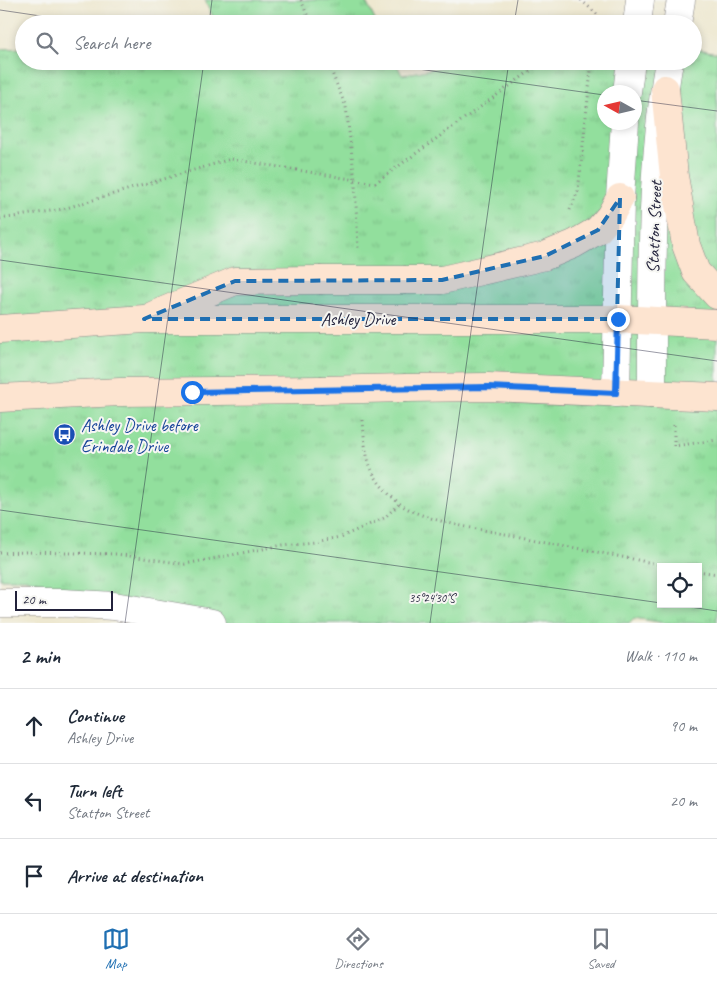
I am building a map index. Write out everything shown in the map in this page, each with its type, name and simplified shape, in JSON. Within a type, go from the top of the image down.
[{"type":"main road","points":[[665,89],[674,176],[686,244],[696,272],[717,295]]},
{"type":"main road","points":[[144,319],[235,281],[442,280],[544,256],[574,244],[598,230],[610,216],[620,198]]},
{"type":"main road","name":"Ashley Drive","points":[[0,329],[144,319],[618,319],[717,324]]},
{"type":"main road","points":[[0,398],[120,392],[488,387],[717,397]]},
{"type":"street","points":[[638,15],[640,0]]},
{"type":"street","points":[[678,15],[681,0]]},
{"type":"street","points":[[628,85],[630,70]]},
{"type":"street","name":"Statton Street","points":[[652,394],[654,198],[657,145],[668,70]]},
{"type":"street","name":"Statton Street","points":[[616,393],[620,198],[624,130]]},
{"type":"street","points":[[0,604],[63,603],[114,606],[212,623]]},
{"type":"path","points":[[301,0],[307,15]]},
{"type":"path","points":[[581,0],[598,15]]},
{"type":"path","points":[[331,70],[346,107],[355,180]]},
{"type":"path","points":[[0,219],[63,209],[231,159],[375,183],[532,70]]},
{"type":"path","points":[[557,251],[549,223],[570,211],[578,191],[591,70]]},
{"type":"path","points":[[364,438],[366,458],[371,472],[384,490],[399,504],[420,514],[466,527],[657,564]]},
{"type":"path","points":[[674,446],[717,440]]},
{"type":"path","points":[[0,553],[116,554],[186,564],[282,545],[341,537],[384,518],[399,504]]},
{"type":"path","points":[[702,572],[717,574]]},
{"type":"highlighted area","points":[[620,198],[617,319],[144,319],[235,281],[442,280],[545,256],[598,230]]},
{"type":"green space","points":[[205,0],[365,0],[372,15],[212,15]]},
{"type":"green space","points":[[15,48],[15,70],[400,70],[402,75],[426,70],[702,70],[702,50],[717,53],[717,623],[665,623],[634,618],[629,623],[186,623],[26,579],[0,579],[0,49]]},
{"type":"place","name":"Ashley Drive before Erindale Drive","points":[[65,435]]},
{"type":"route","points":[[192,392],[488,387],[616,393],[618,319]]}]
